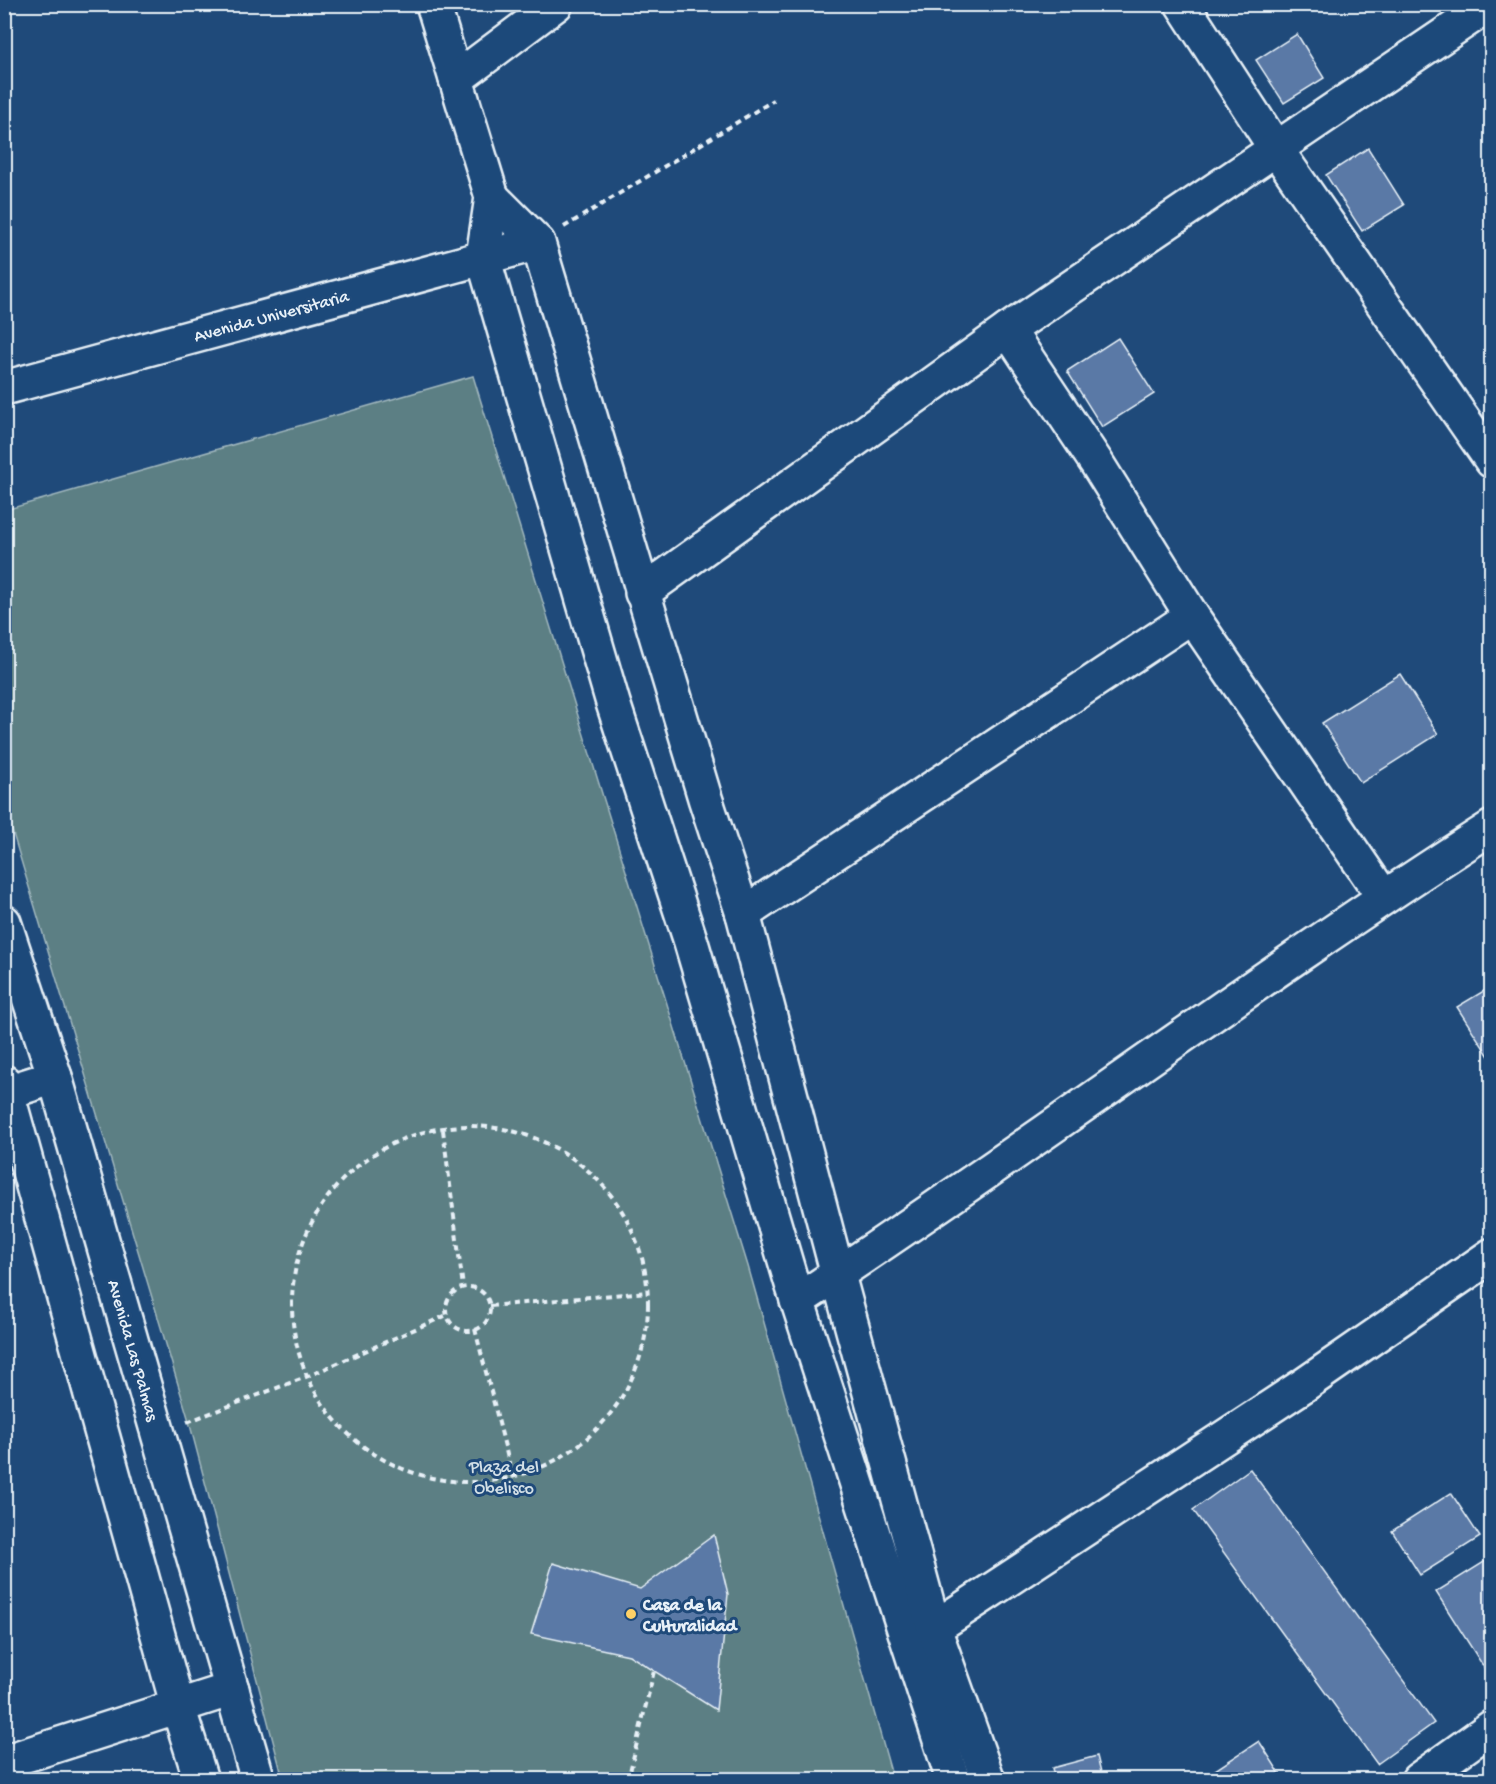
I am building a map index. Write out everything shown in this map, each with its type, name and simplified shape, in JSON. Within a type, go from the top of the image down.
[{"type":"main road","points":[[433,4],[492,197],[483,257],[613,703],[691,942],[797,1301],[953,1779]]},
{"type":"main road","points":[[456,79],[556,4]]},
{"type":"main road","points":[[1182,4],[1276,149],[1491,461]]},
{"type":"main road","points":[[642,593],[1008,330],[1276,149],[1455,14],[1490,4]]},
{"type":"main road","points":[[492,197],[538,243],[642,593],[743,914],[934,1628],[988,1779]]},
{"type":"main road","name":"Avenida Universitaria","points":[[4,388],[538,243]]},
{"type":"main road","points":[[1008,330],[1096,462],[1192,616],[1383,896]]},
{"type":"main road","points":[[743,914],[1192,616]]},
{"type":"main road","points":[[797,1301],[1054,1127],[1383,896],[1491,827]]},
{"type":"main road","name":"Avenida Las Palmas","points":[[4,922],[55,1077],[258,1779]]},
{"type":"main road","points":[[55,1077],[6,1089],[178,1707],[201,1779]]},
{"type":"main road","points":[[934,1628],[1304,1385],[1491,1255]]},
{"type":"main road","points":[[4,1761],[232,1689]]},
{"type":"main road","points":[[1418,1779],[1491,1727]]},
{"type":"path","points":[[538,243],[774,100]]},
{"type":"path","points":[[482,1126],[537,1138],[585,1167],[622,1210],[645,1261],[650,1317],[637,1372],[608,1420],[565,1456],[513,1478],[451,1482],[392,1465],[341,1429],[306,1377],[291,1317],[297,1256],[324,1200],[369,1156],[426,1131],[443,1130],[482,1126]]},
{"type":"path","points":[[443,1130],[463,1287]]},
{"type":"path","points":[[463,1287],[477,1289],[488,1299],[490,1306],[487,1320],[475,1329],[461,1329],[455,1326],[447,1315],[447,1301],[451,1295],[463,1287]]},
{"type":"path","points":[[490,1306],[647,1292]]},
{"type":"path","points":[[158,1434],[306,1377],[447,1315]]},
{"type":"path","points":[[475,1329],[513,1478]]},
{"type":"path","points":[[628,1779],[654,1671]]},
{"type":"green space","name":"Plaza del Obelisco","points":[[473,376],[748,1266],[893,1779],[283,1779],[189,1421],[5,807],[5,510]]},
{"type":"building","points":[[1297,34],[1324,78],[1284,103],[1256,60]]},
{"type":"building","points":[[1368,148],[1404,205],[1362,231],[1326,175]]},
{"type":"building","points":[[1118,338],[1154,394],[1102,427],[1067,371]]},
{"type":"building","points":[[1400,674],[1438,734],[1361,783],[1322,723]]},
{"type":"building","points":[[1492,986],[1492,1061],[1457,1007]]},
{"type":"building","points":[[1250,1469],[1434,1723],[1377,1764],[1193,1510]]},
{"type":"building","points":[[1451,1493],[1480,1537],[1420,1575],[1392,1531]]},
{"type":"building","name":"Casa de la Culturalidad","points":[[714,1535],[728,1594],[716,1710],[629,1655],[531,1634],[553,1563],[640,1589]]},
{"type":"building","points":[[1492,1557],[1492,1680],[1436,1592]]},
{"type":"building","points":[[1259,1741],[1284,1780],[1208,1780],[1206,1776]]},
{"type":"building","points":[[1097,1756],[1103,1780],[1055,1780],[1052,1768]]},
{"type":"place","name":"Casa de la Culturalidad","points":[[631,1614]]}]
